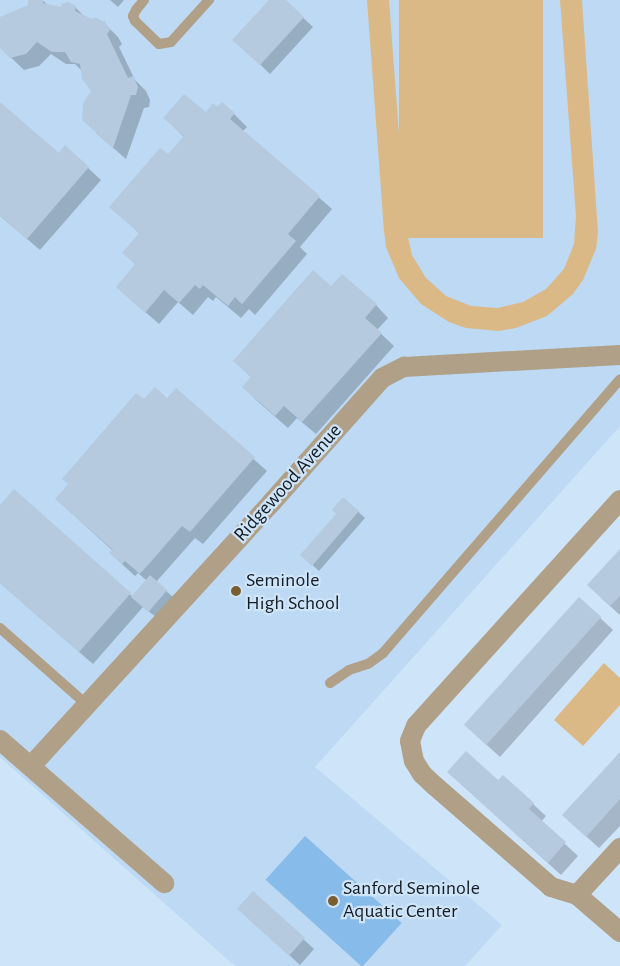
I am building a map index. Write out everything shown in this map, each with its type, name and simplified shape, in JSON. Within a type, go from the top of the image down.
[{"type":"street","name":"Ridgewood Avenue","points":[[31,766],[382,378],[404,367],[620,355]]},
{"type":"street","points":[[620,500],[416,726],[410,741],[414,761],[422,774],[435,786],[552,887],[578,895],[620,932]]},
{"type":"street","points":[[0,740],[164,883]]},
{"type":"street","points":[[578,895],[620,848]]},
{"type":"lane","points":[[144,0],[133,16],[135,21],[159,44],[171,42],[208,0]]},
{"type":"lane","points":[[330,683],[349,670],[368,664],[383,653],[620,379]]},
{"type":"lane","points":[[0,628],[87,705]]},
{"type":"shaded area","name":"Seminole High School","points":[[0,0],[620,0],[620,426],[315,767],[502,925],[465,966],[235,966],[0,757]]},
{"type":"shaded area","points":[[367,0],[389,0],[406,229],[412,255],[426,278],[446,296],[471,306],[498,308],[523,302],[546,289],[564,269],[574,244],[576,217],[560,0],[582,0],[598,233],[596,249],[583,280],[573,294],[547,316],[516,328],[499,331],[466,328],[449,322],[421,304],[399,278],[386,247],[384,231]]},
{"type":"shaded area","points":[[399,0],[543,0],[543,238],[399,238]]},
{"type":"shaded area","points":[[604,663],[620,678],[620,705],[583,746],[554,720]]},
{"type":"water","name":"Sanford Seminole Aquatic Center","points":[[305,836],[402,923],[361,966],[266,880]]},
{"type":"building","points":[[28,0],[43,0],[43,3],[61,7],[62,4],[68,2],[76,6],[75,11],[92,19],[95,17],[105,22],[110,30],[107,34],[128,78],[133,76],[138,87],[136,95],[131,95],[113,148],[82,120],[83,103],[91,91],[82,79],[80,64],[71,62],[65,52],[52,52],[37,42],[26,54],[10,58],[0,48],[0,17],[28,5]]},
{"type":"building","points":[[269,0],[286,0],[304,17],[260,65],[232,40]]},
{"type":"building","points":[[184,94],[206,112],[213,103],[217,107],[222,102],[235,113],[230,119],[320,196],[288,234],[296,241],[242,304],[235,297],[228,306],[203,285],[200,289],[195,285],[179,303],[164,290],[145,313],[116,287],[135,264],[122,253],[139,233],[109,207],[160,148],[168,154],[184,136],[163,118]]},
{"type":"building","points":[[0,102],[59,153],[65,145],[89,167],[27,239],[0,216]]},
{"type":"building","points":[[313,270],[331,286],[342,274],[377,304],[365,318],[382,333],[302,422],[284,406],[275,416],[242,387],[251,377],[233,361]]},
{"type":"building","points":[[155,387],[167,398],[176,388],[255,457],[190,532],[182,526],[140,574],[125,561],[122,564],[109,553],[113,550],[55,499],[68,484],[62,479],[136,393],[144,399]]},
{"type":"building","points":[[14,489],[131,593],[79,652],[0,583],[0,505]]},
{"type":"building","points":[[343,497],[359,511],[312,566],[300,555],[336,514],[332,510]]},
{"type":"building","points":[[620,549],[620,596],[610,606],[587,585]]},
{"type":"building","points":[[150,575],[167,590],[148,612],[131,597]]},
{"type":"building","points":[[579,597],[601,617],[486,745],[464,725]]},
{"type":"building","points":[[466,751],[498,780],[503,775],[534,803],[529,809],[566,842],[548,863],[447,772]]},
{"type":"building","points":[[620,752],[620,799],[586,837],[562,815]]},
{"type":"building","points":[[253,891],[305,938],[289,956],[237,909]]},
{"type":"place","name":"Seminole High School","points":[[236,591]]},
{"type":"place","name":"Sanford Seminole Aquatic Center","points":[[333,901]]}]
